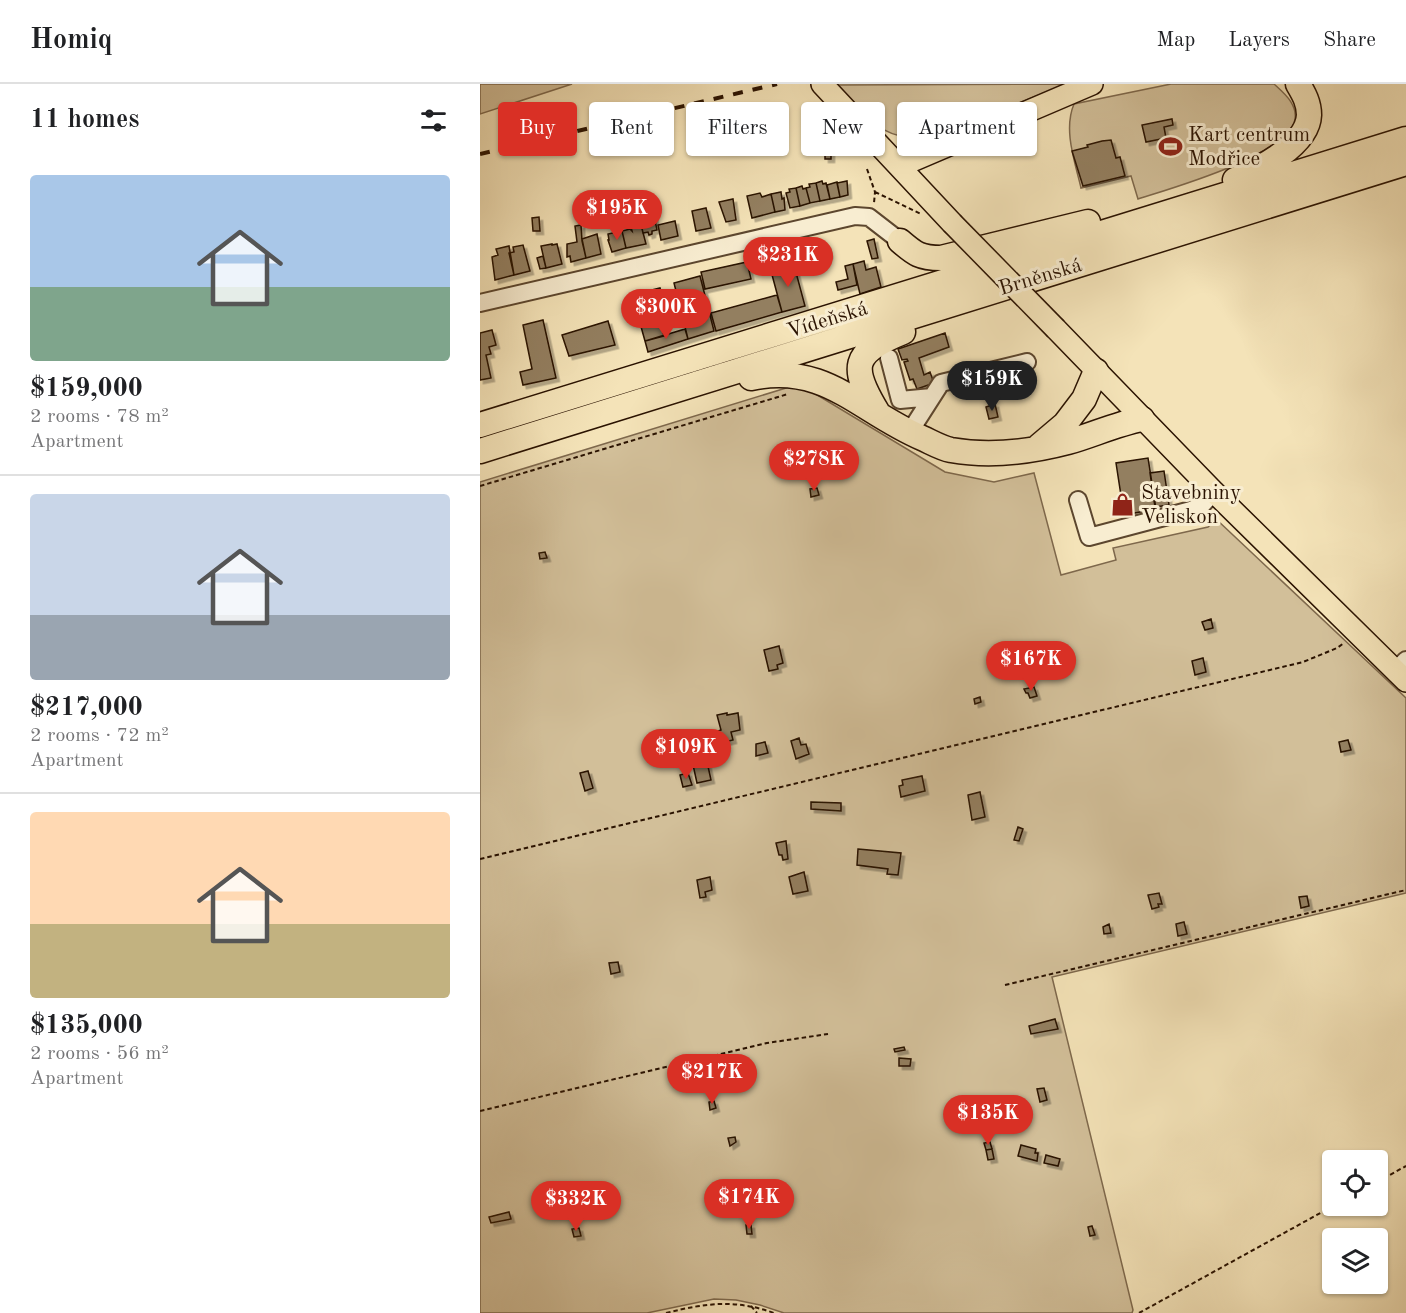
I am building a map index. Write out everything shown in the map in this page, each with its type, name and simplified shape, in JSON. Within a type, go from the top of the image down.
[{"type":"highway","points":[[1173,210],[1259,169],[1291,146],[1303,133],[1309,116],[1306,99],[1298,84]]},
{"type":"highway","points":[[900,241],[917,255],[941,258],[1080,224],[1173,210],[1406,140]]},
{"type":"highway","name":"Brněnská","points":[[675,390],[1406,163]]},
{"type":"highway","name":"Vídeňská","points":[[480,425],[1173,210]]},
{"type":"highway","points":[[879,415],[860,380],[860,368],[865,355],[878,342],[946,315],[966,299]]},
{"type":"highway","points":[[1037,448],[1065,424],[1084,399],[1096,371]]},
{"type":"highway","points":[[480,451],[675,390],[721,386],[767,375],[797,375],[828,385],[909,433],[948,449],[984,455],[1068,442],[1122,422],[1142,418]]},
{"type":"main road","points":[[900,166],[1092,84]]},
{"type":"main road","points":[[824,86],[952,223],[1214,492],[1356,634],[1402,671]]},
{"type":"street","points":[[480,303],[855,216],[869,217],[900,241]]},
{"type":"street","points":[[889,358],[900,400],[932,397]]},
{"type":"street","points":[[909,433],[941,383],[1027,363]]},
{"type":"street","points":[[1078,500],[1089,537],[1191,510],[1201,506],[1214,492]]},
{"type":"path","points":[[867,169],[875,192],[874,205],[869,217]]},
{"type":"path","points":[[875,192],[922,215]]},
{"type":"path","points":[[480,486],[788,394]]},
{"type":"path","points":[[480,859],[1303,662],[1337,648],[1356,634]]},
{"type":"path","points":[[1005,985],[1406,890]]},
{"type":"path","points":[[480,1111],[767,1043],[828,1034]]},
{"type":"path","points":[[1388,1176],[1406,1166]]},
{"type":"path","points":[[1139,1313],[1322,1212]]},
{"type":"path","points":[[666,1313],[716,1303],[751,1306],[774,1313]]},
{"type":"path","points":[[751,1306],[757,1313]]},
{"type":"shaded area","points":[[480,84],[572,84],[517,102],[498,102],[498,108],[480,114]]},
{"type":"shaded area","points":[[1066,84],[1021,102],[897,102],[897,134],[885,130],[885,102],[851,102],[835,85]]},
{"type":"shaded area","name":"Kart centrum Modřice","points":[[1171,84],[1274,84],[1293,106],[1294,123],[1285,136],[1248,159],[1224,170],[1138,199],[1131,176],[1081,188],[1070,135],[1074,104]]},
{"type":"shaded area","points":[[799,384],[945,472],[994,482],[1034,473],[1061,575],[1116,560],[1113,548],[1208,527],[1216,519],[1406,698],[1406,893],[1052,977],[1132,1313],[784,1313],[736,1300],[714,1299],[647,1313],[480,1313],[480,482]]},
{"type":"building","points":[[1172,119],[1173,125],[1164,127],[1166,138],[1146,142],[1142,125]]},
{"type":"building","points":[[1111,140],[1116,158],[1120,157],[1125,176],[1083,186],[1072,151]]},
{"type":"building","points":[[822,181],[823,184],[826,183],[830,199],[820,201],[816,183]]},
{"type":"building","points":[[847,181],[848,195],[840,197],[837,183]]},
{"type":"building","points":[[837,182],[840,197],[830,199],[827,185]]},
{"type":"building","points":[[816,183],[820,201],[810,203],[806,188],[810,187],[809,184]]},
{"type":"building","points":[[802,186],[803,189],[806,188],[810,203],[800,206],[796,188]]},
{"type":"building","points":[[796,188],[800,206],[790,208],[786,193],[790,192],[789,189]]},
{"type":"building","points":[[781,192],[785,210],[775,212],[771,194]]},
{"type":"building","points":[[760,193],[762,197],[771,194],[775,212],[752,218],[747,196]]},
{"type":"building","points":[[733,199],[736,220],[726,222],[719,202]]},
{"type":"building","points":[[706,208],[711,228],[696,231],[692,211]]},
{"type":"building","points":[[608,209],[609,220],[601,221],[600,210]]},
{"type":"building","points":[[653,211],[657,230],[652,231],[649,235],[648,232],[643,233],[639,214]]},
{"type":"building","points":[[539,217],[540,231],[533,231],[532,218]]},
{"type":"building","points":[[675,221],[678,236],[661,240],[658,225]]},
{"type":"building","points":[[581,225],[586,258],[571,262],[570,256],[567,257],[567,244],[577,242],[575,226]]},
{"type":"building","points":[[641,225],[646,244],[626,248],[622,231],[630,229],[632,231],[631,227]]},
{"type":"building","points":[[622,231],[626,248],[612,252],[608,234]]},
{"type":"building","points":[[597,234],[601,254],[586,258],[582,239]]},
{"type":"building","points":[[874,239],[878,258],[872,259],[867,241]]},
{"type":"building","points":[[557,244],[562,264],[546,268],[541,246]]},
{"type":"building","points":[[523,245],[530,271],[514,275],[509,253],[514,252],[513,247]]},
{"type":"building","points":[[827,245],[829,255],[824,257],[821,247]]},
{"type":"building","points":[[509,246],[514,275],[495,280],[492,257],[498,255],[496,249]]},
{"type":"building","points":[[543,256],[546,268],[540,269],[537,258]]},
{"type":"building","points":[[864,261],[866,270],[876,267],[881,287],[860,294],[853,264]]},
{"type":"building","points":[[747,262],[751,279],[705,289],[701,272]]},
{"type":"building","points":[[853,264],[857,285],[838,290],[836,282],[848,279],[845,266]]},
{"type":"building","points":[[794,265],[805,306],[782,312],[771,271]]},
{"type":"building","points":[[700,276],[714,331],[688,339],[674,283]]},
{"type":"building","points":[[660,288],[665,306],[656,310],[659,318],[640,323],[632,295]]},
{"type":"building","points":[[777,295],[782,312],[716,331],[711,313]]},
{"type":"building","points":[[659,318],[664,336],[645,341],[640,323]]},
{"type":"building","points":[[543,320],[556,378],[523,385],[520,372],[532,369],[523,325]]},
{"type":"building","points":[[608,321],[615,345],[569,356],[562,335]]},
{"type":"building","points":[[685,329],[688,339],[648,352],[645,341]]},
{"type":"building","points":[[492,330],[496,345],[489,347],[491,354],[486,355],[491,378],[480,380],[480,333]]},
{"type":"building","points":[[945,333],[949,347],[919,358],[924,375],[930,372],[934,383],[917,389],[913,379],[910,380],[904,362],[908,361],[907,359],[902,360],[898,349]]},
{"type":"building","points":[[995,404],[998,417],[989,419],[986,407]]},
{"type":"building","points":[[1148,458],[1156,509],[1124,515],[1116,463]]},
{"type":"building","points":[[1164,471],[1169,505],[1155,507],[1150,473]]},
{"type":"building","points":[[817,488],[819,495],[811,497],[810,489]]},
{"type":"building","points":[[545,552],[547,558],[540,559],[539,553]]},
{"type":"building","points":[[1211,619],[1213,628],[1205,630],[1202,622]]},
{"type":"building","points":[[779,646],[783,663],[777,665],[778,669],[769,671],[764,650]]},
{"type":"building","points":[[1203,658],[1206,672],[1195,675],[1192,661]]},
{"type":"building","points":[[1034,687],[1037,696],[1030,698],[1024,689]]},
{"type":"building","points":[[980,697],[981,702],[975,704],[974,699]]},
{"type":"building","points":[[727,713],[727,715],[738,713],[740,730],[731,732],[733,740],[720,743],[718,731],[721,730],[717,715]]},
{"type":"building","points":[[799,738],[801,745],[806,744],[809,754],[796,759],[791,741]]},
{"type":"building","points":[[1348,740],[1351,750],[1341,752],[1339,742]]},
{"type":"building","points":[[765,742],[768,753],[756,756],[756,744]]},
{"type":"building","points":[[704,748],[711,780],[697,783],[690,751]]},
{"type":"building","points":[[588,771],[593,788],[585,791],[580,773]]},
{"type":"building","points":[[688,773],[692,785],[683,787],[680,775]]},
{"type":"building","points":[[922,776],[925,791],[901,797],[899,786],[903,785],[902,780]]},
{"type":"building","points":[[980,792],[985,817],[972,820],[968,795]]},
{"type":"building","points":[[811,802],[841,803],[841,811],[811,809]]},
{"type":"building","points":[[1018,827],[1023,829],[1019,841],[1014,840]]},
{"type":"building","points":[[786,841],[788,859],[783,860],[776,843]]},
{"type":"building","points":[[858,849],[901,853],[898,875],[887,874],[888,869],[857,865]]},
{"type":"building","points":[[804,872],[808,891],[793,894],[789,877]]},
{"type":"building","points":[[710,877],[712,890],[705,892],[706,897],[700,898],[697,880]]},
{"type":"building","points":[[1159,893],[1162,904],[1152,909],[1148,895]]},
{"type":"building","points":[[1307,896],[1309,906],[1301,908],[1299,897]]},
{"type":"building","points":[[1184,922],[1187,934],[1178,936],[1176,924]]},
{"type":"building","points":[[1109,924],[1111,933],[1104,934],[1103,927]]},
{"type":"building","points":[[618,962],[620,972],[611,974],[609,963]]},
{"type":"building","points":[[1055,1019],[1058,1029],[1031,1034],[1029,1026]]},
{"type":"building","points":[[904,1047],[905,1050],[895,1052],[894,1049]]},
{"type":"building","points":[[899,1058],[911,1059],[910,1066],[899,1066]]},
{"type":"building","points":[[1044,1088],[1047,1100],[1040,1102],[1037,1089]]},
{"type":"building","points":[[714,1101],[716,1108],[710,1110],[709,1102]]},
{"type":"building","points":[[735,1137],[736,1142],[730,1146],[728,1138]]},
{"type":"building","points":[[990,1142],[992,1149],[986,1150],[984,1143]]},
{"type":"building","points":[[1021,1145],[1036,1149],[1037,1161],[1018,1156]]},
{"type":"building","points":[[992,1149],[994,1159],[988,1160],[986,1150]]},
{"type":"building","points":[[1046,1155],[1060,1159],[1058,1166],[1044,1163]]},
{"type":"building","points":[[509,1212],[511,1219],[491,1223],[489,1217]]},
{"type":"building","points":[[746,1225],[751,1225],[752,1234],[747,1234]]},
{"type":"building","points":[[1092,1226],[1095,1235],[1090,1236],[1088,1227]]},
{"type":"building","points":[[579,1228],[581,1236],[574,1237],[572,1229]]},
{"type":"railway","points":[[480,154],[777,84]]},
{"type":"place","name":"Kart centrum Modřice","points":[[1170,146]]},
{"type":"place","name":"Stavebniny Veliskon","points":[[1123,504]]}]
